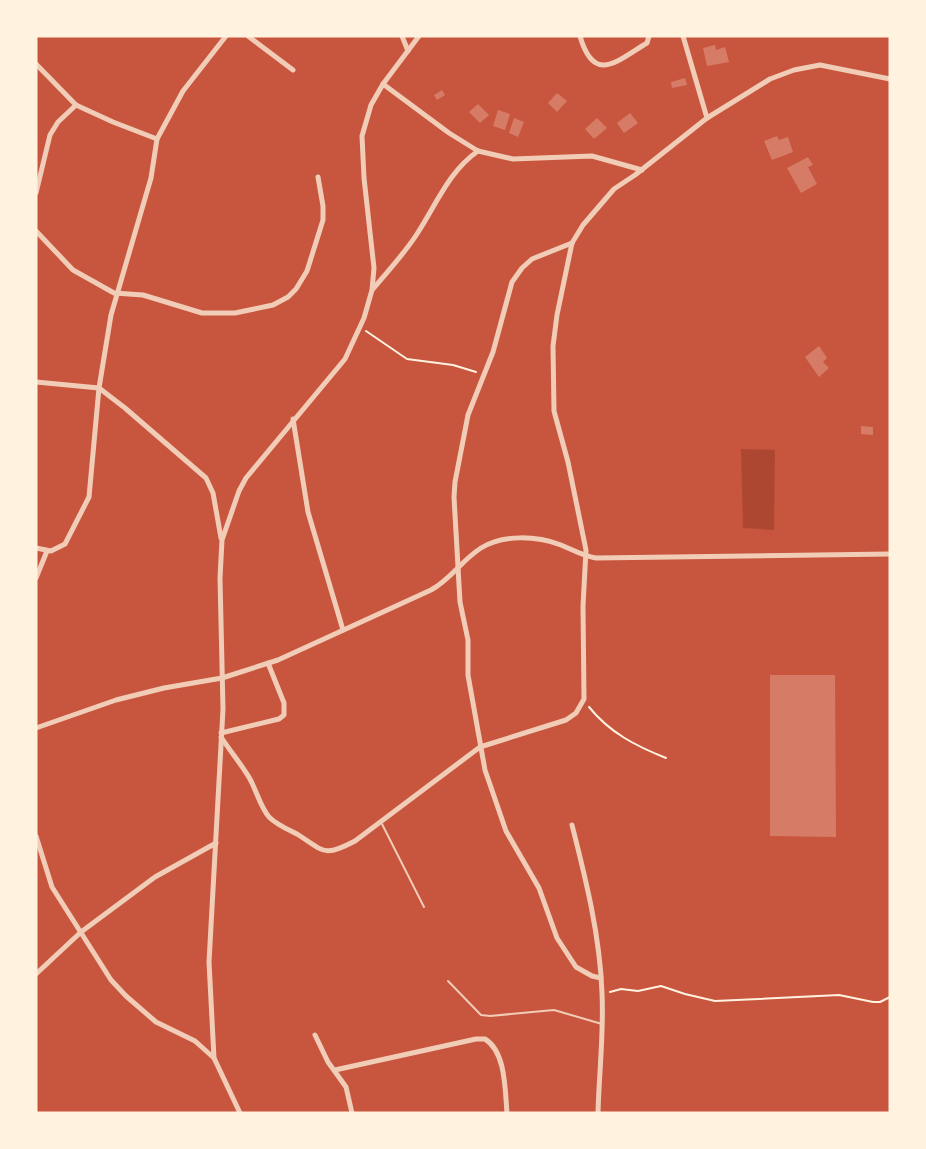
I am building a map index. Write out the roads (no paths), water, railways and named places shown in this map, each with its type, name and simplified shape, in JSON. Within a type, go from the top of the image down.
[{"type":"street","points":[[36,548],[47,551],[61,548],[68,540],[89,497],[99,388],[111,315],[151,178],[157,139],[183,91],[226,36]]},
{"type":"street","points":[[248,36],[293,70]]},
{"type":"street","points":[[402,36],[408,51]]},
{"type":"street","points":[[240,1113],[214,1058],[209,962],[221,735],[219,578],[222,540],[239,491],[246,478],[293,419],[345,360],[360,328],[372,290],[372,247],[362,136],[371,105],[383,84],[419,36]]},
{"type":"street","points":[[580,36],[590,60],[597,64],[609,65],[647,43],[649,36]]},
{"type":"street","points":[[683,36],[707,118]]},
{"type":"street","points":[[36,64],[76,105],[157,139]]},
{"type":"street","points":[[221,735],[248,776],[269,816],[276,823],[299,835],[313,846],[329,852],[355,841],[381,823],[480,747],[566,720],[576,713],[584,699],[582,606],[584,538],[568,462],[554,411],[554,333],[572,243],[608,194],[707,118],[770,79],[810,66],[833,67],[890,79]]},
{"type":"street","points":[[383,84],[449,133],[478,151],[513,159],[592,156],[642,170]]},
{"type":"street","points":[[36,193],[50,135],[58,122],[76,105]]},
{"type":"street","points":[[372,290],[410,244],[459,166],[478,151]]},
{"type":"street","points":[[36,231],[74,270],[116,294],[143,296],[190,310],[215,314],[236,313],[273,305],[288,297],[296,289],[307,270],[321,233],[323,206],[318,177]]},
{"type":"street","points":[[572,243],[532,259],[512,282],[493,352],[468,415],[455,482],[458,568],[460,602],[468,640],[468,675],[480,747],[485,770],[504,826],[539,888],[554,932],[576,967],[601,978]]},
{"type":"street","points":[[36,382],[99,388],[124,408],[206,478],[213,493],[222,540]]},
{"type":"street","points":[[293,419],[308,512],[343,630]]},
{"type":"street","points":[[36,728],[116,700],[164,688],[222,678],[268,663],[431,590],[449,578],[469,557],[483,547],[506,539],[550,542],[585,556],[614,558],[890,554]]},
{"type":"street","points":[[36,578],[47,551]]},
{"type":"street","points":[[221,735],[279,719],[284,715],[284,703],[268,663]]},
{"type":"street","points":[[572,825],[587,884],[603,995],[598,1113]]},
{"type":"street","points":[[36,836],[52,887],[105,972],[126,996],[156,1022],[195,1041],[214,1058]]},
{"type":"street","points":[[36,974],[81,932],[155,877],[216,843]]},
{"type":"street","points":[[315,1035],[328,1062],[349,1094],[352,1113]]},
{"type":"street","points":[[335,1070],[404,1053],[485,1039],[497,1051],[507,1113]]},
{"type":"lane","points":[[381,823],[424,907]]},
{"type":"lane","points":[[448,981],[481,1015],[554,1010],[602,1024]]}]
